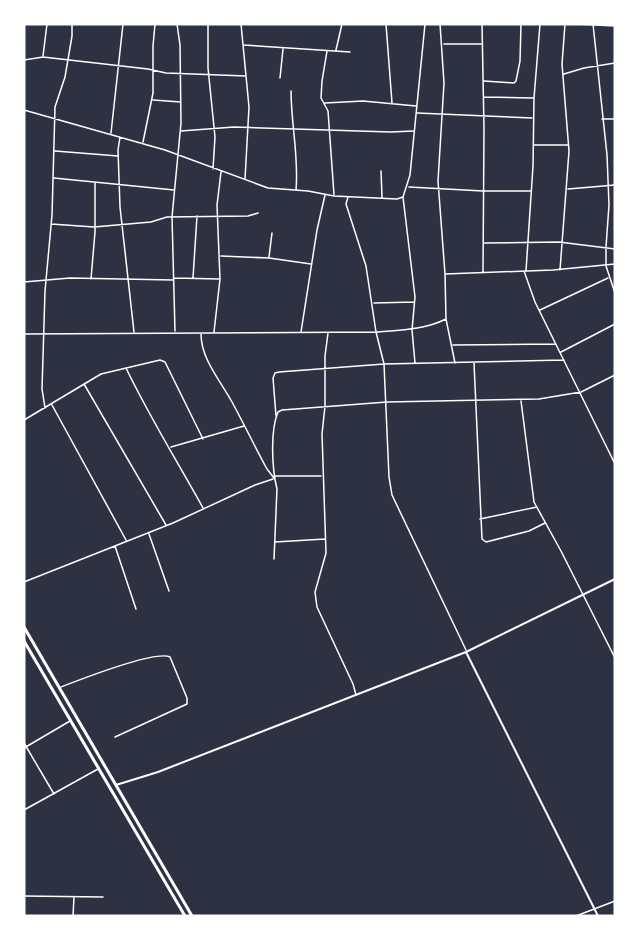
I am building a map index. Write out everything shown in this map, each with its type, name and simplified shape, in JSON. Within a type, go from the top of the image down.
[{"type":"main road","points":[[24,627],[192,916]]},
{"type":"main road","points":[[24,641],[185,916]]},
{"type":"street","points":[[43,57],[46,24]]},
{"type":"street","points":[[45,408],[42,389],[54,119],[68,60],[72,24]]},
{"type":"street","points":[[111,134],[123,24]]},
{"type":"street","points":[[143,143],[152,100],[155,24]]},
{"type":"street","points":[[175,333],[172,217],[181,131],[180,45],[177,24]]},
{"type":"street","points":[[208,24],[209,76],[215,136],[213,169]]},
{"type":"street","points":[[241,24],[249,129],[245,180]]},
{"type":"street","points":[[336,51],[342,24]]},
{"type":"street","points":[[386,24],[393,104]]},
{"type":"street","points":[[415,363],[412,330],[415,302],[404,197],[408,187],[415,131],[425,24]]},
{"type":"street","points":[[440,24],[444,83],[439,188],[446,319],[454,363]]},
{"type":"street","points":[[482,24],[483,272]]},
{"type":"street","points":[[483,81],[514,83],[516,81],[520,60],[520,24]]},
{"type":"street","points":[[540,24],[525,271],[540,310],[615,464]]},
{"type":"street","points":[[560,270],[567,189],[568,145],[562,52],[565,24]]},
{"type":"street","points":[[577,24],[615,25]]},
{"type":"street","points":[[592,24],[607,155],[609,205],[606,266],[615,293]]},
{"type":"street","points":[[443,44],[482,44]]},
{"type":"street","points":[[242,45],[350,52]]},
{"type":"street","points":[[280,78],[283,48]]},
{"type":"street","points":[[327,51],[321,98],[328,111],[334,196]]},
{"type":"street","points":[[24,60],[43,57],[180,74],[246,76]]},
{"type":"street","points":[[563,75],[615,63]]},
{"type":"street","points":[[291,91],[298,161],[296,190]]},
{"type":"street","points":[[483,97],[534,98]]},
{"type":"street","points":[[152,100],[181,102]]},
{"type":"street","points":[[324,103],[363,101],[417,106]]},
{"type":"street","points":[[24,110],[143,143],[268,188],[348,197],[397,199],[404,197]]},
{"type":"street","points":[[416,113],[534,118]]},
{"type":"street","points":[[602,119],[615,119]]},
{"type":"street","points":[[181,131],[213,128],[415,131]]},
{"type":"street","points":[[120,136],[118,156],[122,225],[134,333]]},
{"type":"street","points":[[533,145],[568,145]]},
{"type":"street","points":[[54,151],[118,156]]},
{"type":"street","points":[[214,333],[220,279],[217,190],[221,171]]},
{"type":"street","points":[[381,171],[382,198]]},
{"type":"street","points":[[53,178],[174,190]]},
{"type":"street","points":[[91,279],[95,182]]},
{"type":"street","points":[[567,189],[615,185]]},
{"type":"street","points":[[408,187],[531,191]]},
{"type":"street","points":[[301,332],[325,194]]},
{"type":"street","points":[[348,197],[346,204],[366,266],[376,332],[384,364],[389,477],[392,495],[466,652],[598,916]]},
{"type":"street","points":[[51,224],[94,227],[151,222],[172,217],[218,217],[258,213]]},
{"type":"street","points":[[193,278],[197,216]]},
{"type":"street","points":[[269,258],[272,233]]},
{"type":"street","points":[[482,243],[563,242],[615,249]]},
{"type":"street","points":[[220,256],[269,258],[312,264]]},
{"type":"street","points":[[445,274],[560,270],[615,264]]},
{"type":"street","points":[[540,310],[609,277]]},
{"type":"street","points":[[24,282],[91,279],[220,279]]},
{"type":"street","points":[[373,303],[415,302]]},
{"type":"street","points":[[24,334],[376,332],[412,330],[446,319]]},
{"type":"street","points":[[561,352],[615,324]]},
{"type":"street","points":[[328,332],[322,434],[326,553],[315,592],[317,607],[356,695]]},
{"type":"street","points":[[201,333],[205,356],[267,469],[274,477]]},
{"type":"street","points":[[451,345],[557,344]]},
{"type":"street","points":[[24,420],[101,374],[160,360],[165,362],[203,439]]},
{"type":"street","points":[[276,417],[273,378],[275,373],[384,364],[564,360]]},
{"type":"street","points":[[474,363],[481,499],[479,519],[482,539],[484,542],[529,531],[546,523]]},
{"type":"street","points":[[126,367],[147,412],[204,509]]},
{"type":"street","points":[[274,559],[277,489],[274,477],[274,427],[278,412],[387,402],[539,399],[580,392],[615,375]]},
{"type":"street","points":[[83,383],[166,526]]},
{"type":"street","points":[[521,400],[534,502],[615,658]]},
{"type":"street","points":[[51,404],[127,541]]},
{"type":"street","points":[[170,448],[245,426]]},
{"type":"street","points":[[24,582],[166,526],[274,477],[322,476]]},
{"type":"street","points":[[479,519],[537,507]]},
{"type":"street","points":[[148,533],[169,591]]},
{"type":"street","points":[[275,542],[326,539]]},
{"type":"street","points":[[115,546],[136,609]]},
{"type":"street","points":[[116,786],[158,772],[466,652],[615,579]]},
{"type":"street","points":[[60,687],[141,660],[164,654],[170,657],[187,698],[187,704],[115,736]]},
{"type":"street","points":[[25,747],[71,720]]},
{"type":"street","points":[[24,743],[54,794]]},
{"type":"street","points":[[24,810],[99,769]]},
{"type":"street","points":[[24,896],[103,897]]},
{"type":"street","points":[[73,916],[74,897]]},
{"type":"street","points":[[576,916],[615,901]]}]
